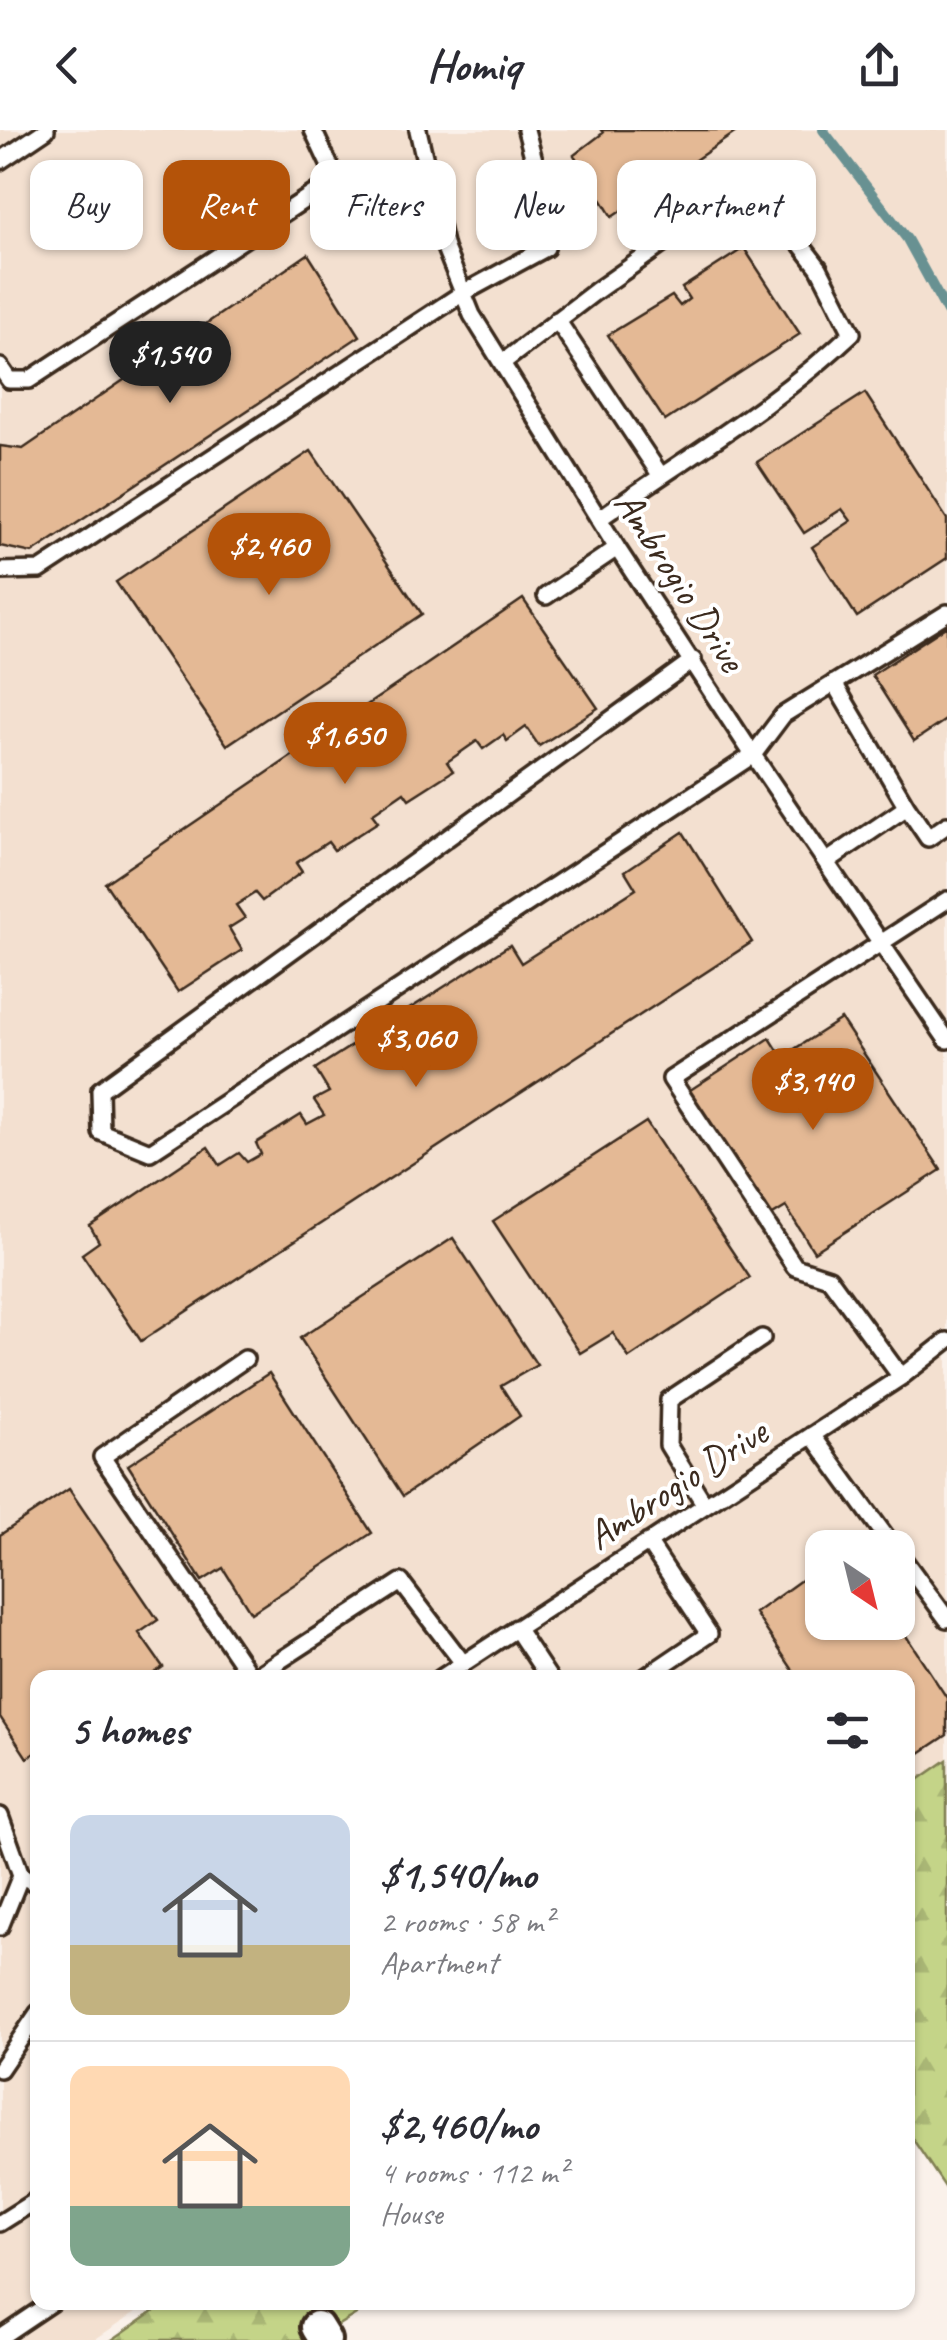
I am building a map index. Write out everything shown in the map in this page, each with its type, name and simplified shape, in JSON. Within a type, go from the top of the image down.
[{"type":"lane","points":[[0,161],[46,130]]},
{"type":"lane","points":[[313,130],[327,160]]},
{"type":"lane","name":"Ambrogio Drive","points":[[418,130],[425,160]]},
{"type":"lane","points":[[0,571],[40,570],[463,292],[546,248],[551,224],[526,130]]},
{"type":"lane","points":[[502,363],[711,210],[762,194],[819,268],[852,332],[810,372],[698,454],[599,519]]},
{"type":"lane","points":[[0,367],[9,380],[29,380],[310,196]]},
{"type":"lane","name":"Ambrogio Drive","points":[[446,250],[472,314],[617,548],[752,755],[947,1040]]},
{"type":"lane","points":[[557,320],[662,476]]},
{"type":"lane","points":[[546,596],[617,548]]},
{"type":"lane","points":[[693,660],[100,1090],[101,1132],[150,1152],[752,755],[783,715],[947,613]]},
{"type":"lane","points":[[834,684],[928,838],[947,825]]},
{"type":"lane","points":[[826,862],[907,807]]},
{"type":"lane","points":[[901,1377],[829,1278],[795,1268],[672,1078],[947,900]]},
{"type":"lane","points":[[705,1505],[668,1445],[669,1400],[762,1338]]},
{"type":"lane","name":"Ambrogio Drive","points":[[453,1670],[901,1377],[947,1341]]},
{"type":"lane","points":[[245,1359],[102,1457],[248,1670]]},
{"type":"lane","points":[[812,1435],[881,1530]]},
{"type":"lane","points":[[648,1542],[708,1634],[656,1670]]},
{"type":"lane","points":[[915,1576],[947,1619]]},
{"type":"lane","points":[[265,1670],[402,1582],[463,1663]]},
{"type":"lane","points":[[516,1628],[544,1670]]},
{"type":"lane","points":[[0,1816],[21,1875],[0,1927]]},
{"type":"lane","points":[[21,1875],[30,1880]]},
{"type":"lane","points":[[0,2069],[30,2037]]},
{"type":"lane","points":[[0,2223],[30,2204]]},
{"type":"lane","points":[[0,2337],[40,2310]]},
{"type":"shaded area","points":[[0,130],[947,130],[947,1764],[915,1785],[915,1670],[30,1670],[30,2310],[139,2310],[94,2340],[0,2340]]},
{"type":"green space","points":[[947,1760],[947,2190],[915,2142],[915,1782]]},
{"type":"green space","points":[[155,2310],[363,2310],[314,2340],[112,2340]]},
{"type":"building","points":[[601,130],[739,130],[695,160],[617,160],[617,214],[612,217],[597,193],[597,160],[577,160],[574,155],[603,133]]},
{"type":"building","points":[[745,250],[800,334],[665,421],[608,335],[672,296],[680,306],[689,299],[682,288]]},
{"type":"building","points":[[308,254],[360,336],[32,553],[0,546],[0,446],[23,449]]},
{"type":"building","points":[[865,393],[947,519],[947,558],[857,617],[812,547],[851,521],[842,509],[804,533],[757,462]]},
{"type":"building","points":[[311,451],[422,614],[227,745],[116,582]]},
{"type":"building","points":[[523,599],[598,708],[539,746],[526,727],[507,741],[503,735],[483,749],[477,741],[447,762],[453,771],[409,799],[404,792],[372,814],[378,822],[334,850],[328,842],[296,863],[302,872],[262,901],[255,893],[236,905],[245,918],[229,928],[242,950],[178,992],[105,883]]},
{"type":"building","points":[[947,626],[947,719],[914,741],[872,675]]},
{"type":"building","points":[[683,832],[752,942],[141,1341],[82,1254],[99,1242],[90,1226],[208,1147],[220,1165],[239,1153],[247,1162],[261,1154],[256,1143],[301,1115],[307,1124],[324,1115],[314,1100],[329,1092],[315,1069],[510,945],[521,963],[636,889],[625,871]]},
{"type":"building","points":[[841,1019],[941,1170],[814,1252],[786,1207],[766,1219],[684,1094],[770,1038],[782,1057]]},
{"type":"building","points":[[646,1122],[750,1278],[629,1358],[613,1333],[580,1353],[493,1221]]},
{"type":"building","points":[[453,1238],[537,1365],[501,1386],[520,1416],[403,1496],[300,1338]]},
{"type":"building","points":[[269,1373],[372,1533],[251,1613],[223,1568],[202,1581],[128,1465]]},
{"type":"building","points":[[69,1489],[158,1620],[139,1633],[163,1667],[159,1670],[30,1670],[27,1758],[0,1717],[0,1535]]},
{"type":"building","points":[[805,1577],[805,1640],[909,1640],[947,1698],[947,1735],[915,1756],[915,1670],[793,1670],[755,1613]]},
{"type":"waterway","points":[[823,130],[907,239],[947,312]]}]
